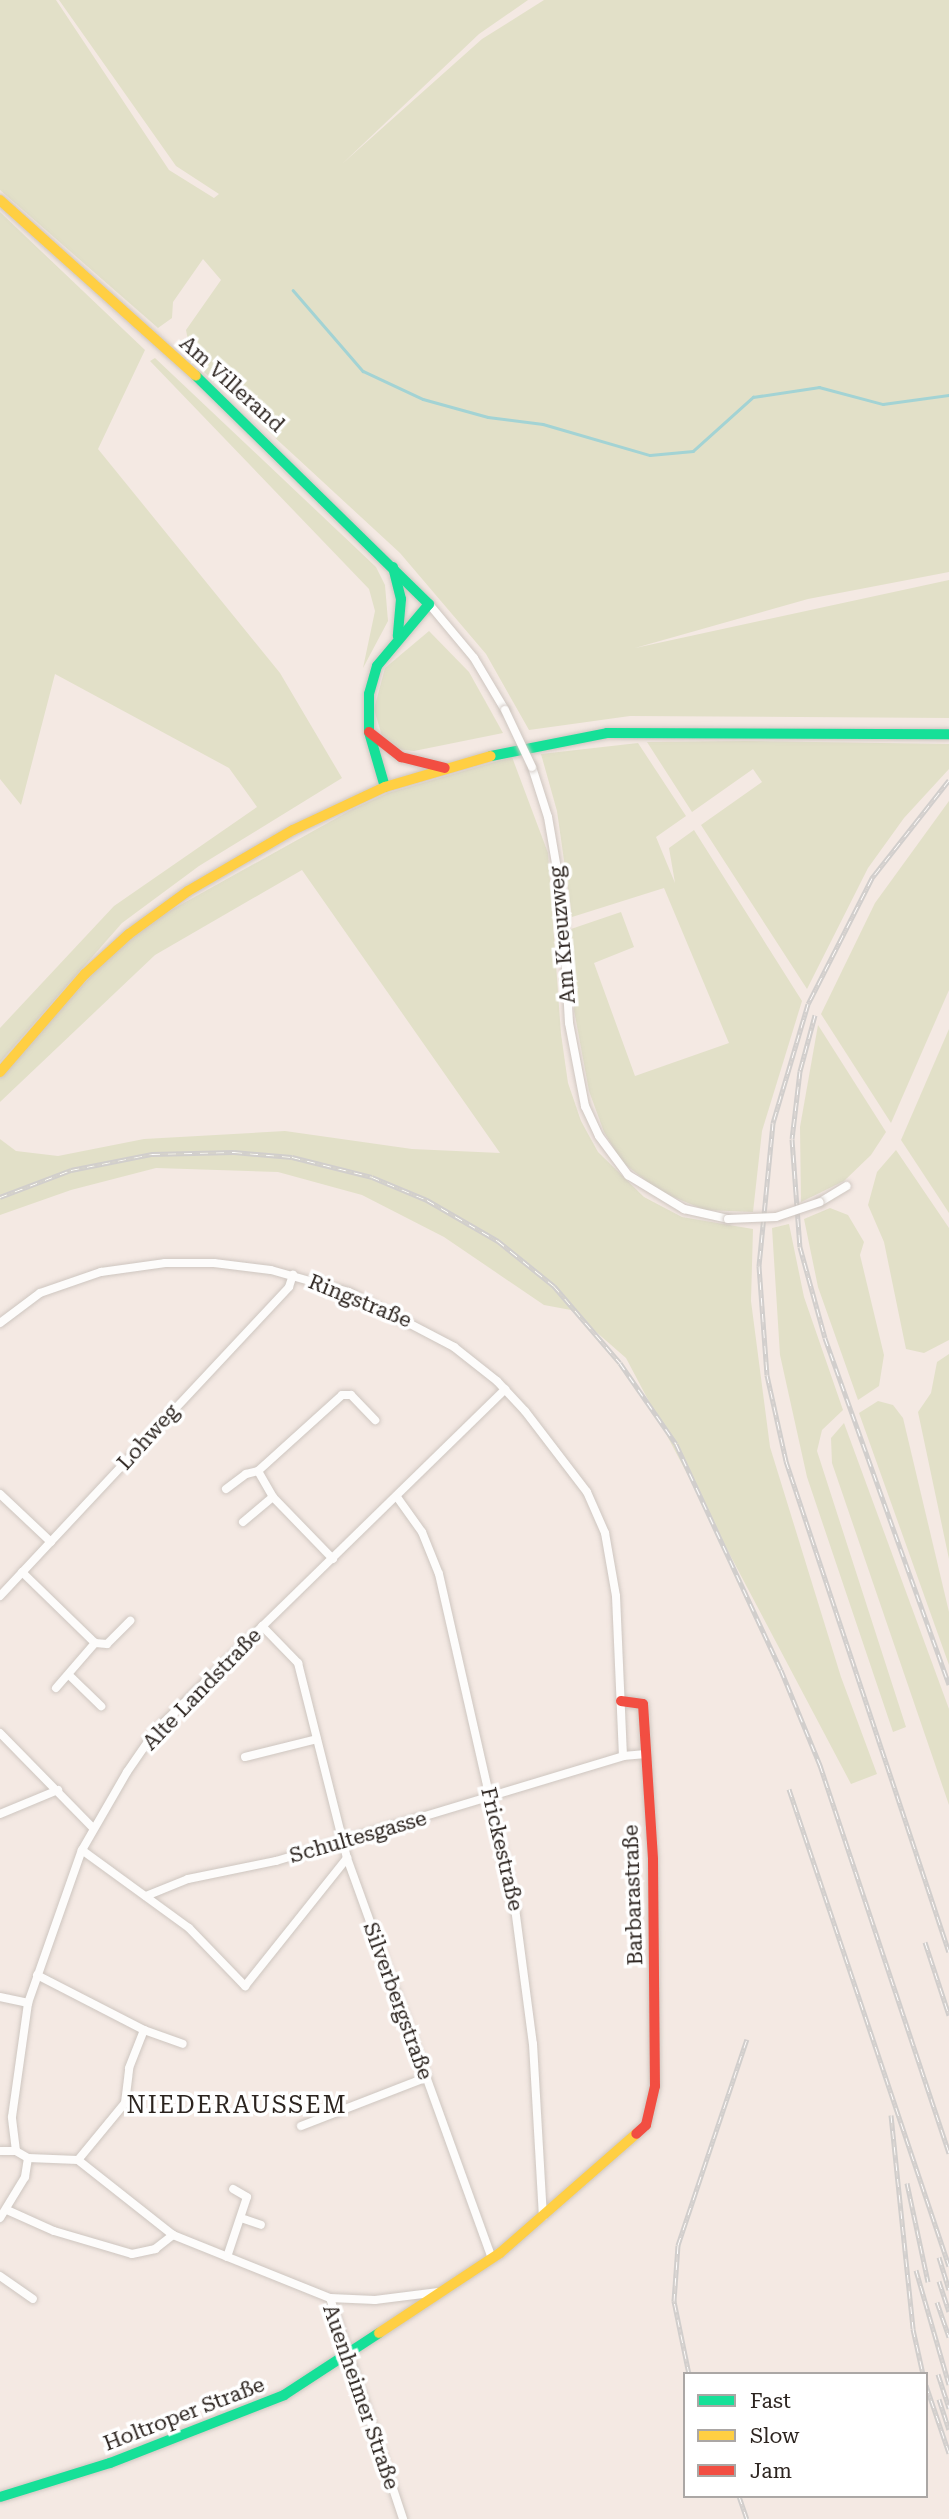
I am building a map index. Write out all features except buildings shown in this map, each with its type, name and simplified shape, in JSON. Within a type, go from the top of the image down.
[{"type":"main road","name":"Am Villerand","points":[[0,200],[237,412],[391,560],[429,604]]},
{"type":"main road","points":[[391,560],[400,588],[398,636]]},
{"type":"main road","points":[[385,788],[369,732],[369,694],[377,666],[398,636],[429,604]]},
{"type":"main road","points":[[0,1072],[76,984],[129,934],[188,891],[330,813],[385,788],[513,749],[607,733],[733,730],[949,734]]},
{"type":"main road","points":[[369,732],[401,757],[445,768]]},
{"type":"main road","name":"Barbarastraße","points":[[621,1701],[643,1704],[654,1896],[654,2107]]},
{"type":"main road","name":"Holtroper Straße","points":[[0,2497],[220,2424],[284,2395],[347,2357],[438,2292],[492,2258],[543,2217],[646,2125],[654,2107]]},
{"type":"street","name":"Am Kreuzweg","points":[[429,604],[474,658],[505,710],[532,767],[548,817],[562,898],[569,1023],[585,1106],[599,1136],[628,1175],[684,1209],[728,1219],[776,1217],[820,1202],[847,1186]]},
{"type":"street","name":"Ringstraße","points":[[0,1323],[54,1287],[142,1265],[214,1263],[293,1275],[349,1292],[420,1326],[505,1389]]},
{"type":"street","name":"Lohweg","points":[[0,1596],[289,1287],[293,1275]]},
{"type":"street","name":"Alte Landstraße","points":[[16,2151],[14,2091],[28,2003],[82,1850],[146,1742],[505,1389]]},
{"type":"street","points":[[505,1389],[587,1492],[605,1533],[616,1596],[624,1756]]},
{"type":"street","points":[[226,1489],[246,1474],[258,1471],[342,1395],[351,1395],[375,1420]]},
{"type":"street","points":[[258,1471],[273,1497],[333,1559]]},
{"type":"street","points":[[0,1494],[51,1542]]},
{"type":"street","points":[[243,1522],[273,1497]]},
{"type":"street","name":"Frickestraße","points":[[397,1497],[422,1532],[439,1574],[524,1962],[543,2217]]},
{"type":"street","points":[[22,1572],[95,1643],[107,1644],[130,1620]]},
{"type":"street","name":"Silverbergstraße","points":[[262,1626],[298,1663],[347,1858],[492,2258]]},
{"type":"street","points":[[57,1688],[95,1643]]},
{"type":"street","points":[[69,1675],[101,1706]]},
{"type":"street","points":[[0,1733],[93,1828]]},
{"type":"street","points":[[245,1757],[317,1740]]},
{"type":"street","name":"Schultesgasse","points":[[146,1896],[188,1878],[276,1861],[624,1756],[646,1754]]},
{"type":"street","points":[[0,1814],[58,1790]]},
{"type":"street","points":[[82,1850],[189,1928],[245,1986],[347,1858]]},
{"type":"street","points":[[37,1975],[144,2030],[183,2044]]},
{"type":"street","points":[[0,1997],[28,2003]]},
{"type":"street","points":[[0,2151],[16,2151],[28,2158],[78,2160],[125,2104],[129,2068],[144,2030]]},
{"type":"street","points":[[301,2126],[425,2078]]},
{"type":"street","points":[[0,2218],[25,2177],[28,2158]]},
{"type":"street","name":"Auenheimer Straße","points":[[78,2160],[173,2235],[330,2298],[347,2357],[403,2519]]},
{"type":"street","points":[[227,2257],[247,2197],[233,2189]]},
{"type":"street","points":[[7,2210],[54,2231],[132,2254],[155,2249],[173,2235]]},
{"type":"street","points":[[241,2218],[261,2225]]},
{"type":"street","points":[[0,2276],[33,2299]]},
{"type":"street","name":"Holtroper Straße","points":[[330,2298],[375,2300],[438,2292]]},
{"type":"shaded area","points":[[0,0],[56,0],[169,170],[214,198],[219,194],[176,166],[59,0],[528,0],[479,34],[342,164],[482,39],[544,0],[949,0],[949,572],[808,599],[635,648],[949,580],[949,718],[630,716],[529,730],[486,654],[400,553],[192,361],[186,330],[221,280],[203,259],[173,302],[172,318],[158,328],[0,190]]},
{"type":"shaded area","points":[[0,212],[145,350],[98,449],[280,673],[342,778],[199,866],[122,923],[0,1062],[0,1028],[114,906],[257,807],[229,768],[55,674],[21,805],[0,779]]},
{"type":"shaded area","points":[[155,358],[376,567],[385,585],[388,621],[363,668],[375,611],[369,589],[150,361]]},
{"type":"shaded area","points":[[429,631],[469,672],[503,733],[414,751],[395,749],[382,736],[374,709],[385,668]]},
{"type":"shaded area","points":[[647,742],[949,744],[949,769],[904,818],[868,868],[807,989],[701,825],[762,782],[753,769],[692,812]]},
{"type":"shaded area","points":[[638,743],[686,816],[656,837],[675,883],[669,848],[694,830],[802,1001],[762,1131],[753,1212],[705,1210],[659,1191],[622,1162],[604,1132],[589,1091],[574,1010],[571,929],[621,912],[634,947],[594,963],[635,1076],[729,1043],[664,888],[572,917],[557,811],[541,754]]},
{"type":"shaded area","points":[[512,757],[548,853],[561,1034],[568,1083],[581,1121],[598,1152],[644,1197],[682,1217],[753,1229],[751,1301],[770,1447],[841,1677],[877,1774],[851,1784],[626,1358],[571,1310],[544,1305],[444,1237],[362,1195],[278,1172],[156,1168],[71,1190],[0,1215],[0,1139],[16,1151],[58,1156],[144,1139],[285,1131],[412,1149],[500,1153],[302,870],[155,955],[0,1102],[0,1076],[130,933],[351,810],[388,793]]},
{"type":"shaded area","points":[[949,801],[949,990],[891,1123],[821,1014],[875,903]]},
{"type":"shaded area","points":[[818,1025],[886,1132],[871,1155],[844,1181],[801,1202],[800,1127]]},
{"type":"shaded area","points":[[949,1029],[949,1213],[901,1140]]},
{"type":"shaded area","points":[[896,1150],[949,1228],[949,1340],[924,1353],[906,1349],[884,1242],[868,1205],[877,1172]]},
{"type":"shaded area","points":[[830,1208],[848,1215],[864,1242],[860,1255],[884,1355],[879,1386],[858,1400],[818,1287],[804,1219]]},
{"type":"shaded area","points":[[789,1224],[804,1297],[843,1410],[822,1430],[817,1451],[906,1727],[893,1732],[807,1477],[780,1355],[772,1228]]},
{"type":"shaded area","points":[[949,1354],[949,1559],[918,1412],[931,1393],[937,1362]]},
{"type":"shaded area","points":[[878,1401],[893,1405],[903,1418],[949,1612],[949,1665],[859,1413]]},
{"type":"shaded area","points":[[844,1423],[949,1709],[949,1805],[832,1463],[831,1438]]},
{"type":"waterway","points":[[293,290],[363,371],[423,399],[488,417],[543,424],[650,455],[693,451],[753,397],[819,387],[883,404],[949,395]]},
{"type":"railway","points":[[949,780],[872,878],[808,1004],[773,1123],[759,1266],[767,1375],[786,1461],[949,1952]]},
{"type":"railway","points":[[815,1015],[800,1071],[792,1139],[800,1247],[825,1338],[949,1685]]},
{"type":"railway","points":[[0,1197],[71,1170],[152,1154],[234,1152],[292,1157],[372,1177],[427,1200],[498,1241],[554,1286],[620,1363],[676,1444],[781,1670],[820,1765],[949,2153]]},
{"type":"railway","points":[[789,1789],[949,2266]]},
{"type":"railway","points":[[925,1942],[949,2015]]},
{"type":"railway","points":[[689,2372],[674,2301],[678,2245],[747,2039]]},
{"type":"railway","points":[[891,2115],[913,2329],[923,2372]]},
{"type":"railway","points":[[907,2183],[928,2282]]},
{"type":"railway","points":[[939,2257],[949,2289]]},
{"type":"railway","points":[[916,2270],[949,2384]]},
{"type":"railway","points":[[939,2281],[949,2311]]},
{"type":"railway","points":[[937,2302],[949,2337]]},
{"type":"railway","points":[[938,2374],[949,2408]]},
{"type":"railway","points":[[928,2391],[949,2453]]},
{"type":"railway","points":[[939,2399],[949,2429]]},
{"type":"railway","points":[[740,2498],[747,2519]]},
{"type":"traffic: fast","points":[[196,376],[429,604],[377,666],[369,694],[369,732],[385,787]]},
{"type":"traffic: fast","points":[[393,567],[401,599],[398,636]]},
{"type":"traffic: fast","points":[[491,756],[607,733],[949,734]]},
{"type":"traffic: fast","points":[[0,2497],[110,2463],[284,2395],[379,2333]]},
{"type":"traffic: slow","points":[[0,200],[196,376]]},
{"type":"traffic: slow","points":[[0,1072],[85,974],[129,934],[188,891],[293,830],[385,787],[491,756]]},
{"type":"traffic: slow","points":[[379,2333],[500,2253],[636,2134]]},
{"type":"traffic: jam","points":[[369,732],[401,757],[445,768]]},
{"type":"traffic: jam","points":[[621,1701],[643,1704],[653,1860],[655,2086],[646,2125],[636,2134]]},
{"type":"district","name":"NIEDERAUSSEM","points":[[237,2106]]}]
